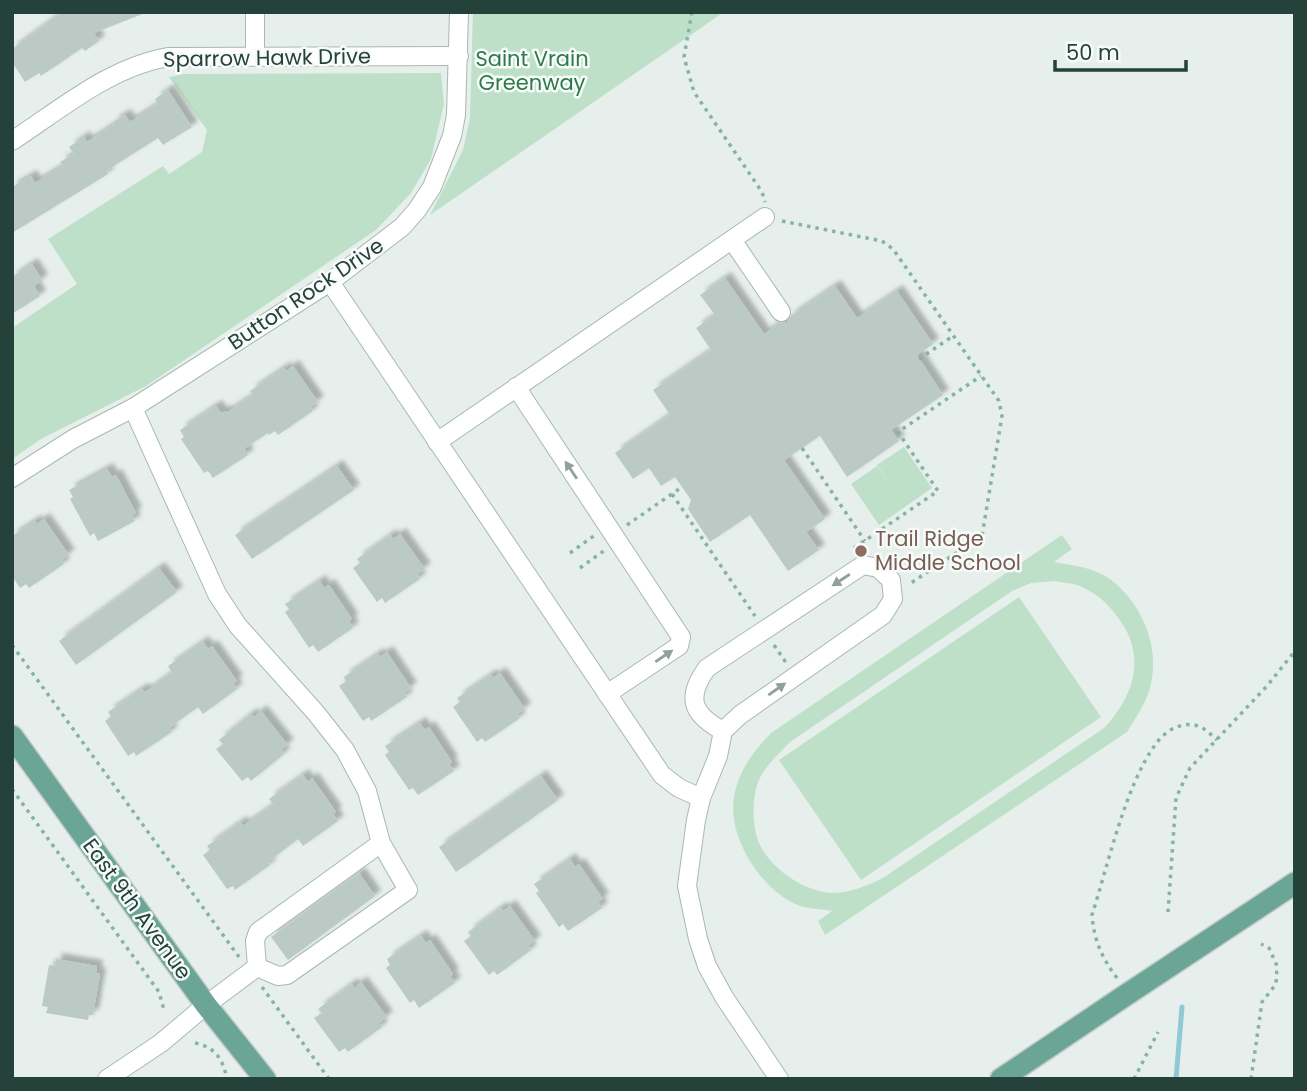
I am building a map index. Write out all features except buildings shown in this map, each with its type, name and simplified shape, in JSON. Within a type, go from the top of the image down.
[{"type":"main road","name":"East 9th Avenue","points":[[12,737],[206,1004],[265,1079]]},
{"type":"main road","points":[[1001,1079],[1295,883]]},
{"type":"street","points":[[255,12],[255,56]]},
{"type":"street","name":"Button Rock Drive","points":[[12,478],[73,439],[133,408],[330,282],[402,227],[432,187],[452,136],[456,115],[459,12]]},
{"type":"street","name":"Sparrow Hawk Drive","points":[[12,141],[102,82],[146,61],[168,57],[459,56]]},
{"type":"street","points":[[437,442],[765,217]]},
{"type":"street","points":[[732,240],[781,312]]},
{"type":"street","points":[[330,282],[662,775],[679,788],[701,798]]},
{"type":"street","points":[[516,387],[681,637],[679,646],[607,694]]},
{"type":"street","points":[[133,408],[217,594],[238,626],[316,713],[345,750],[367,791],[381,843],[408,890],[287,975],[278,976],[252,970]]},
{"type":"street","points":[[723,731],[706,722],[697,710],[692,694],[707,668],[863,565],[878,568],[891,580],[893,599],[883,615],[740,715],[723,731],[718,756],[701,798],[696,820],[687,886],[698,939],[707,966],[724,997],[779,1079]]},
{"type":"street","points":[[107,1079],[161,1043],[206,1004],[252,970],[258,932],[381,843]]},
{"type":"path","points":[[692,12],[684,57],[694,92],[765,198],[765,217],[883,242],[893,249],[999,401],[1002,416],[982,536],[911,583]]},
{"type":"path","points":[[919,359],[953,335]]},
{"type":"path","points":[[854,548],[938,491],[898,432],[981,376]]},
{"type":"path","points":[[802,448],[865,541]]},
{"type":"path","points":[[626,525],[682,487]]},
{"type":"path","points":[[672,494],[755,616]]},
{"type":"path","points":[[570,553],[595,535]]},
{"type":"path","points":[[580,568],[605,550]]},
{"type":"path","points":[[771,640],[787,664]]},
{"type":"path","points":[[12,645],[252,970],[329,1079]]},
{"type":"path","points":[[1168,912],[1176,798],[1191,768],[1295,651]]},
{"type":"path","points":[[1129,993],[1103,959],[1094,936],[1092,915],[1130,793],[1155,745],[1168,731],[1187,724],[1203,727],[1217,740]]},
{"type":"path","points":[[12,789],[159,992],[164,1010]]},
{"type":"path","points":[[1251,1079],[1262,1002],[1276,984],[1277,966],[1269,948],[1261,944]]},
{"type":"path","points":[[1134,1079],[1158,1032]]},
{"type":"path","points":[[195,1043],[214,1050],[222,1061],[227,1079]]},
{"type":"green space","name":"Saint Vrain Greenway","points":[[473,12],[724,12],[430,215],[463,150],[470,118]]},
{"type":"green space","points":[[441,73],[444,104],[431,159],[411,193],[376,230],[146,386],[41,439],[12,459],[12,328],[77,284],[48,239],[163,166],[169,174],[202,152],[207,130],[169,77],[183,74]]},
{"type":"green space","points":[[904,447],[932,488],[879,525],[851,484],[877,466],[889,483],[877,465]]},
{"type":"green space","points":[[1062,535],[1072,549],[1054,562],[1090,570],[1110,579],[1130,599],[1149,636],[1153,664],[1151,685],[1127,732],[825,935],[818,921],[832,911],[800,906],[773,889],[750,861],[736,829],[733,813],[739,778],[753,754],[771,733]],"holes":[[[1055,581],[1079,586],[1101,599],[1126,629],[1132,644],[1134,673],[1130,687],[1124,701],[1104,728],[883,878],[864,886],[839,893],[821,891],[799,883],[771,862],[755,831],[755,795],[765,769],[790,742],[1012,591],[1031,583]]]},
{"type":"green space","points":[[1019,597],[1101,717],[861,880],[779,760]]},
{"type":"waterway","points":[[1176,1079],[1182,1007]]},
{"type":"place","name":"Trail Ridge Middle School","points":[[861,551]]}]
